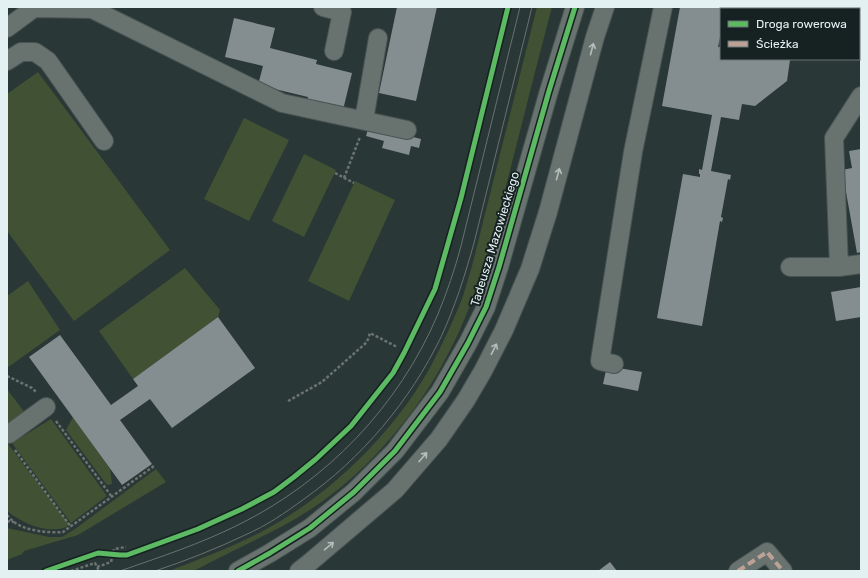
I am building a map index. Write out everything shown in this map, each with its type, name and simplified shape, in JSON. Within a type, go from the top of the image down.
[{"type":"street","points":[[323,7],[342,12],[334,51]]},
{"type":"street","name":"Tadeusza Mazowieckiego","points":[[238,571],[310,528],[354,492],[395,451],[440,392],[468,343],[486,307],[575,7]]},
{"type":"street","points":[[299,571],[395,490],[438,439],[466,400],[483,371],[504,330],[530,269],[548,212],[595,37],[605,7]]},
{"type":"street","points":[[614,364],[600,361],[633,152],[663,7]]},
{"type":"street","points":[[7,28],[34,8],[94,8],[282,103],[363,127],[407,130]]},
{"type":"street","points":[[363,127],[378,38]]},
{"type":"street","points":[[7,61],[21,52],[35,52],[48,60],[104,141]]},
{"type":"street","points":[[839,267],[834,138],[861,96]]},
{"type":"street","points":[[790,267],[839,267],[861,264]]},
{"type":"street","points":[[7,434],[46,407]]},
{"type":"street","points":[[738,571],[767,552],[783,571]]},
{"type":"path","points":[[344,178],[363,127]]},
{"type":"path","points":[[334,173],[354,183]]},
{"type":"path","points":[[288,401],[322,382],[367,342],[370,333],[397,348]]},
{"type":"path","points":[[7,376],[32,388],[112,497]]},
{"type":"path","points":[[15,450],[71,526]]},
{"type":"path","points":[[7,521],[14,522],[25,527],[53,533],[63,532],[154,466]]},
{"type":"path","points":[[7,515],[14,522]]},
{"type":"path","points":[[94,571],[111,562],[110,554],[114,549],[126,547]]},
{"type":"path","points":[[110,554],[120,556]]},
{"type":"path","points":[[71,571],[96,562],[98,569]]},
{"type":"green space","points":[[537,7],[552,7],[489,247],[478,284],[464,321],[447,356],[423,396],[393,436],[376,454],[341,487],[317,505],[278,529],[194,570],[169,571],[216,553],[261,532],[312,500],[359,459],[381,436],[401,412],[418,387],[444,340],[465,290]]},
{"type":"green space","points":[[38,72],[170,250],[74,321],[7,231],[7,94]]},
{"type":"green space","points":[[244,118],[289,140],[249,221],[204,199]]},
{"type":"green space","points":[[304,154],[336,170],[304,237],[272,221]]},
{"type":"green space","points":[[355,181],[395,200],[349,301],[308,281]]},
{"type":"green space","points":[[185,268],[220,310],[218,317],[133,379],[99,331]]},
{"type":"green space","points":[[28,281],[60,330],[7,368],[7,296]]},
{"type":"green space","points":[[7,389],[25,413],[7,428]]},
{"type":"green space","points":[[73,417],[110,469],[112,484],[107,485],[66,430]]},
{"type":"green space","points":[[51,419],[107,496],[71,523],[12,443]]},
{"type":"green space","points":[[7,444],[68,523],[67,527],[51,529],[28,524],[7,511]]},
{"type":"green space","points":[[156,469],[166,482],[78,535],[24,551],[22,554],[7,560],[7,528],[49,537],[62,537]]},
{"type":"building","points":[[397,7],[437,7],[416,101],[379,93]]},
{"type":"building","points":[[680,7],[726,7],[720,8],[720,37],[718,47],[720,47],[720,60],[790,60],[787,81],[755,106],[742,104],[739,120],[721,117],[711,171],[731,175],[730,180],[728,179],[721,217],[723,218],[722,222],[720,221],[702,326],[657,318],[683,174],[700,177],[699,169],[702,170],[712,115],[662,106]]},
{"type":"building","points":[[234,18],[275,28],[270,48],[317,60],[316,64],[352,73],[343,110],[307,100],[308,97],[258,85],[263,66],[225,57]]},
{"type":"building","points":[[369,126],[421,139],[419,148],[411,146],[409,155],[382,148],[384,141],[366,136]]},
{"type":"building","points":[[861,149],[861,252],[857,253],[842,170],[852,168],[849,151]]},
{"type":"building","points":[[861,287],[861,317],[836,321],[831,292]]},
{"type":"building","points":[[218,317],[255,368],[172,428],[150,399],[120,420],[152,464],[122,485],[29,357],[60,335],[111,405],[138,386],[133,379]]},
{"type":"building","points":[[607,366],[642,372],[638,391],[603,384]]},
{"type":"building","points":[[610,562],[617,571],[598,571]]},
{"type":"tram line","points":[[120,571],[180,550],[224,532],[271,507],[330,463],[357,438],[381,410],[403,380],[422,348],[448,289],[461,246],[520,7]]},
{"type":"tram line","points":[[155,571],[223,545],[260,528],[297,504],[325,483],[365,447],[383,427],[415,384],[429,361],[446,326],[467,267],[532,7]]},
{"type":"marked path","points":[[738,571],[767,552],[783,571]]},
{"type":"cycle path","points":[[46,571],[98,553],[127,555],[198,529],[242,509],[274,492],[294,477],[316,459],[351,426],[393,373],[435,289],[461,198],[508,7]]},
{"type":"cycle path","points":[[238,571],[310,528],[354,492],[395,451],[440,392],[468,343],[486,307],[575,7]]}]
